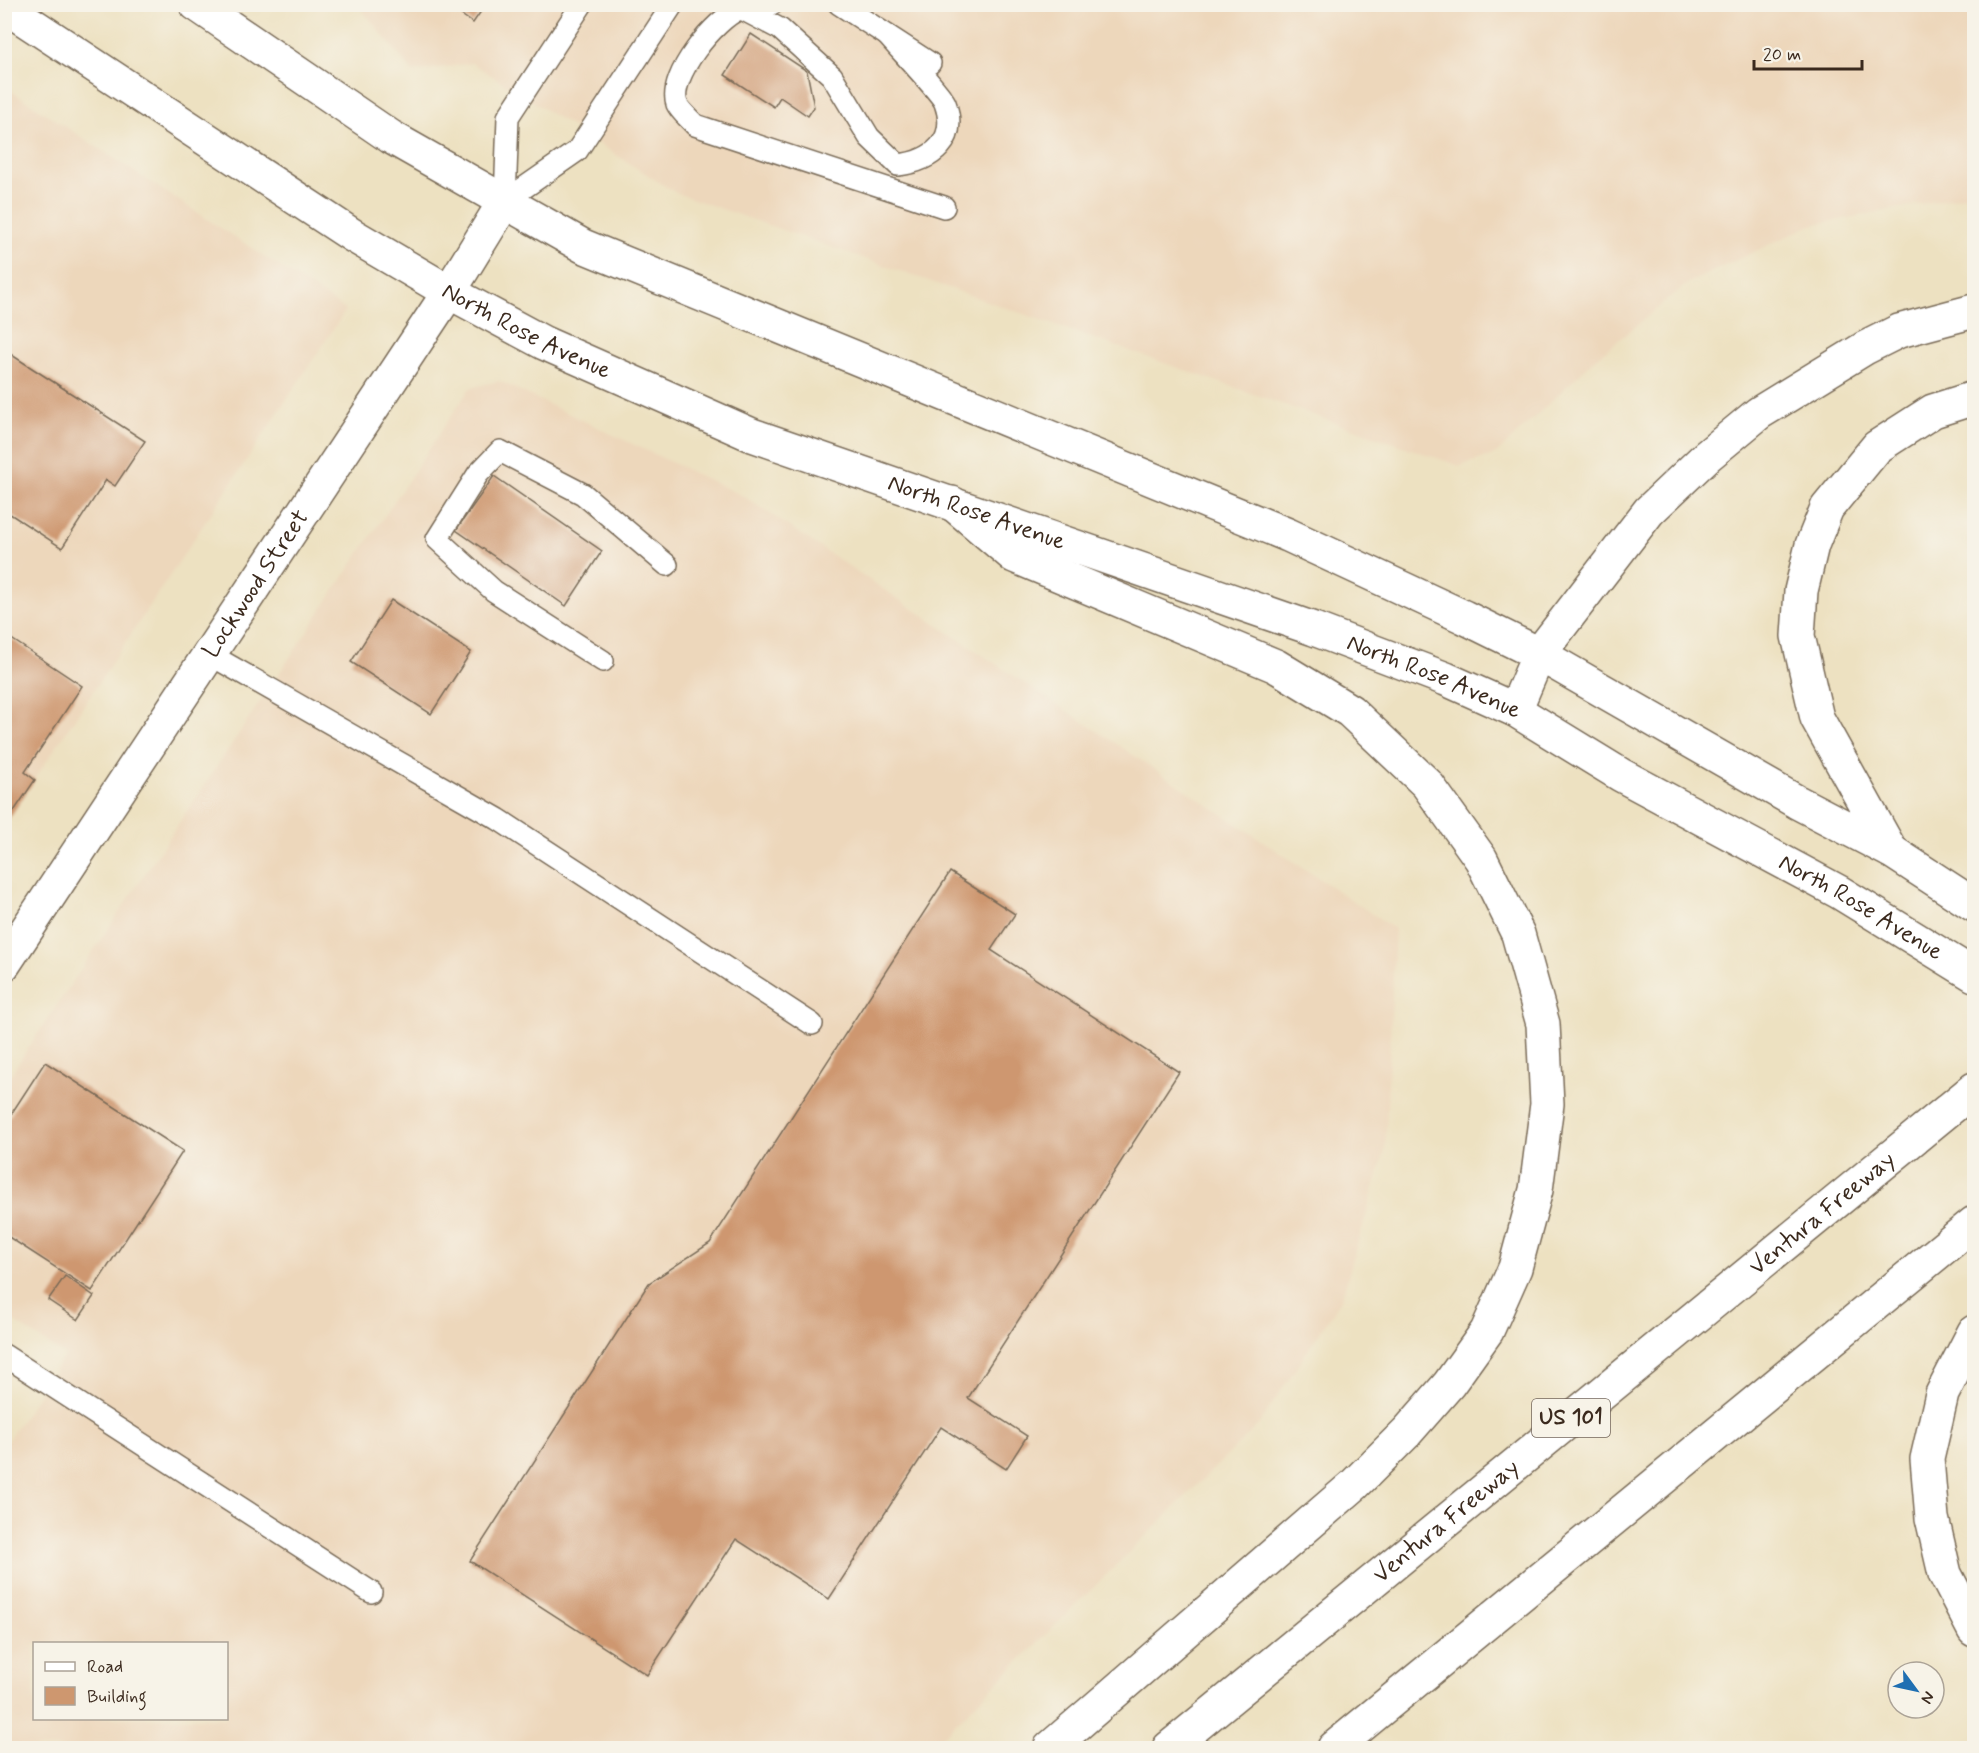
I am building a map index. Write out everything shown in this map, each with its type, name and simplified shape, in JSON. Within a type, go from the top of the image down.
[{"type":"main road","points":[[196,4],[391,137],[583,246],[1288,535],[1539,654],[1797,802],[1892,851],[1974,904]]},
{"type":"main road","name":"North Rose Avenue","points":[[4,6],[352,235],[448,292],[544,343],[752,435],[1325,633],[1436,675],[1515,711],[1621,775],[1839,892],[1974,975]]},
{"type":"main road","name":"Lockwood Street","points":[[4,964],[448,292],[505,201]]},
{"type":"main road","points":[[1515,711],[1539,654],[1649,511],[1707,456],[1759,413],[1838,364],[1899,331],[1974,311]]},
{"type":"main road","points":[[1892,851],[1817,718],[1798,636],[1801,591],[1812,544],[1827,508],[1877,447],[1933,411],[1974,398]]},
{"type":"main road","points":[[952,503],[1014,556],[1276,666],[1350,711],[1427,784],[1481,859],[1518,934],[1543,1024],[1547,1104],[1536,1190],[1515,1268],[1487,1331],[1442,1392],[1407,1432],[1354,1485],[1050,1749]]},
{"type":"main road","points":[[1924,1129],[1974,1068]]},
{"type":"main road","name":"Ventura Freeway","points":[[1169,1749],[1974,1089]]},
{"type":"main road","points":[[1334,1749],[1974,1223]]},
{"type":"main road","points":[[1974,1332],[1942,1394],[1927,1459],[1932,1518],[1945,1574],[1974,1630]]},
{"type":"lane","points":[[505,201],[508,117],[582,4]]},
{"type":"lane","points":[[505,201],[577,151],[673,4]]},
{"type":"lane","points":[[772,4],[740,8],[717,23],[683,69],[676,90],[677,104],[695,125],[944,207]]},
{"type":"lane","points":[[839,4],[930,63]]},
{"type":"lane","points":[[740,8],[780,29],[831,76],[869,136],[898,165],[916,163],[930,156],[943,143],[949,124],[944,101],[888,36]]},
{"type":"lane","points":[[603,661],[494,591],[436,539],[478,474],[500,451],[583,494],[667,565]]},
{"type":"lane","points":[[209,654],[498,819],[813,1024]]},
{"type":"lane","points":[[4,1355],[370,1592]]},
{"type":"shaded area","points":[[358,5],[1974,5],[1974,194],[1811,225],[1688,283],[1593,361],[1496,454],[1460,466],[676,193],[472,63],[413,72]]},
{"type":"shaded area","points":[[5,87],[346,310],[5,824]]},
{"type":"shaded area","points":[[499,381],[743,496],[1395,929],[1385,1151],[1341,1300],[1259,1424],[931,1748],[5,1748],[4,1446],[65,1355],[5,1316],[5,1083],[470,388]]},
{"type":"building","points":[[446,4],[486,4],[473,23]]},
{"type":"building","points":[[751,34],[807,71],[814,107],[808,116],[780,97],[774,107],[725,75]]},
{"type":"building","points":[[4,350],[145,441],[115,486],[106,480],[62,548],[4,510]]},
{"type":"building","points":[[494,476],[602,551],[566,606],[456,530]]},
{"type":"building","points":[[391,600],[471,652],[431,714],[351,662]]},
{"type":"building","points":[[4,634],[82,686],[25,772],[35,780],[4,826]]},
{"type":"building","points":[[950,872],[1015,914],[991,950],[1179,1072],[968,1398],[1027,1436],[1006,1469],[941,1427],[829,1599],[736,1539],[647,1675],[470,1561],[649,1283],[710,1243]]},
{"type":"building","points":[[45,1062],[183,1151],[92,1291],[4,1234],[4,1125]]},
{"type":"building","points":[[65,1276],[94,1296],[78,1320],[48,1300]]}]
